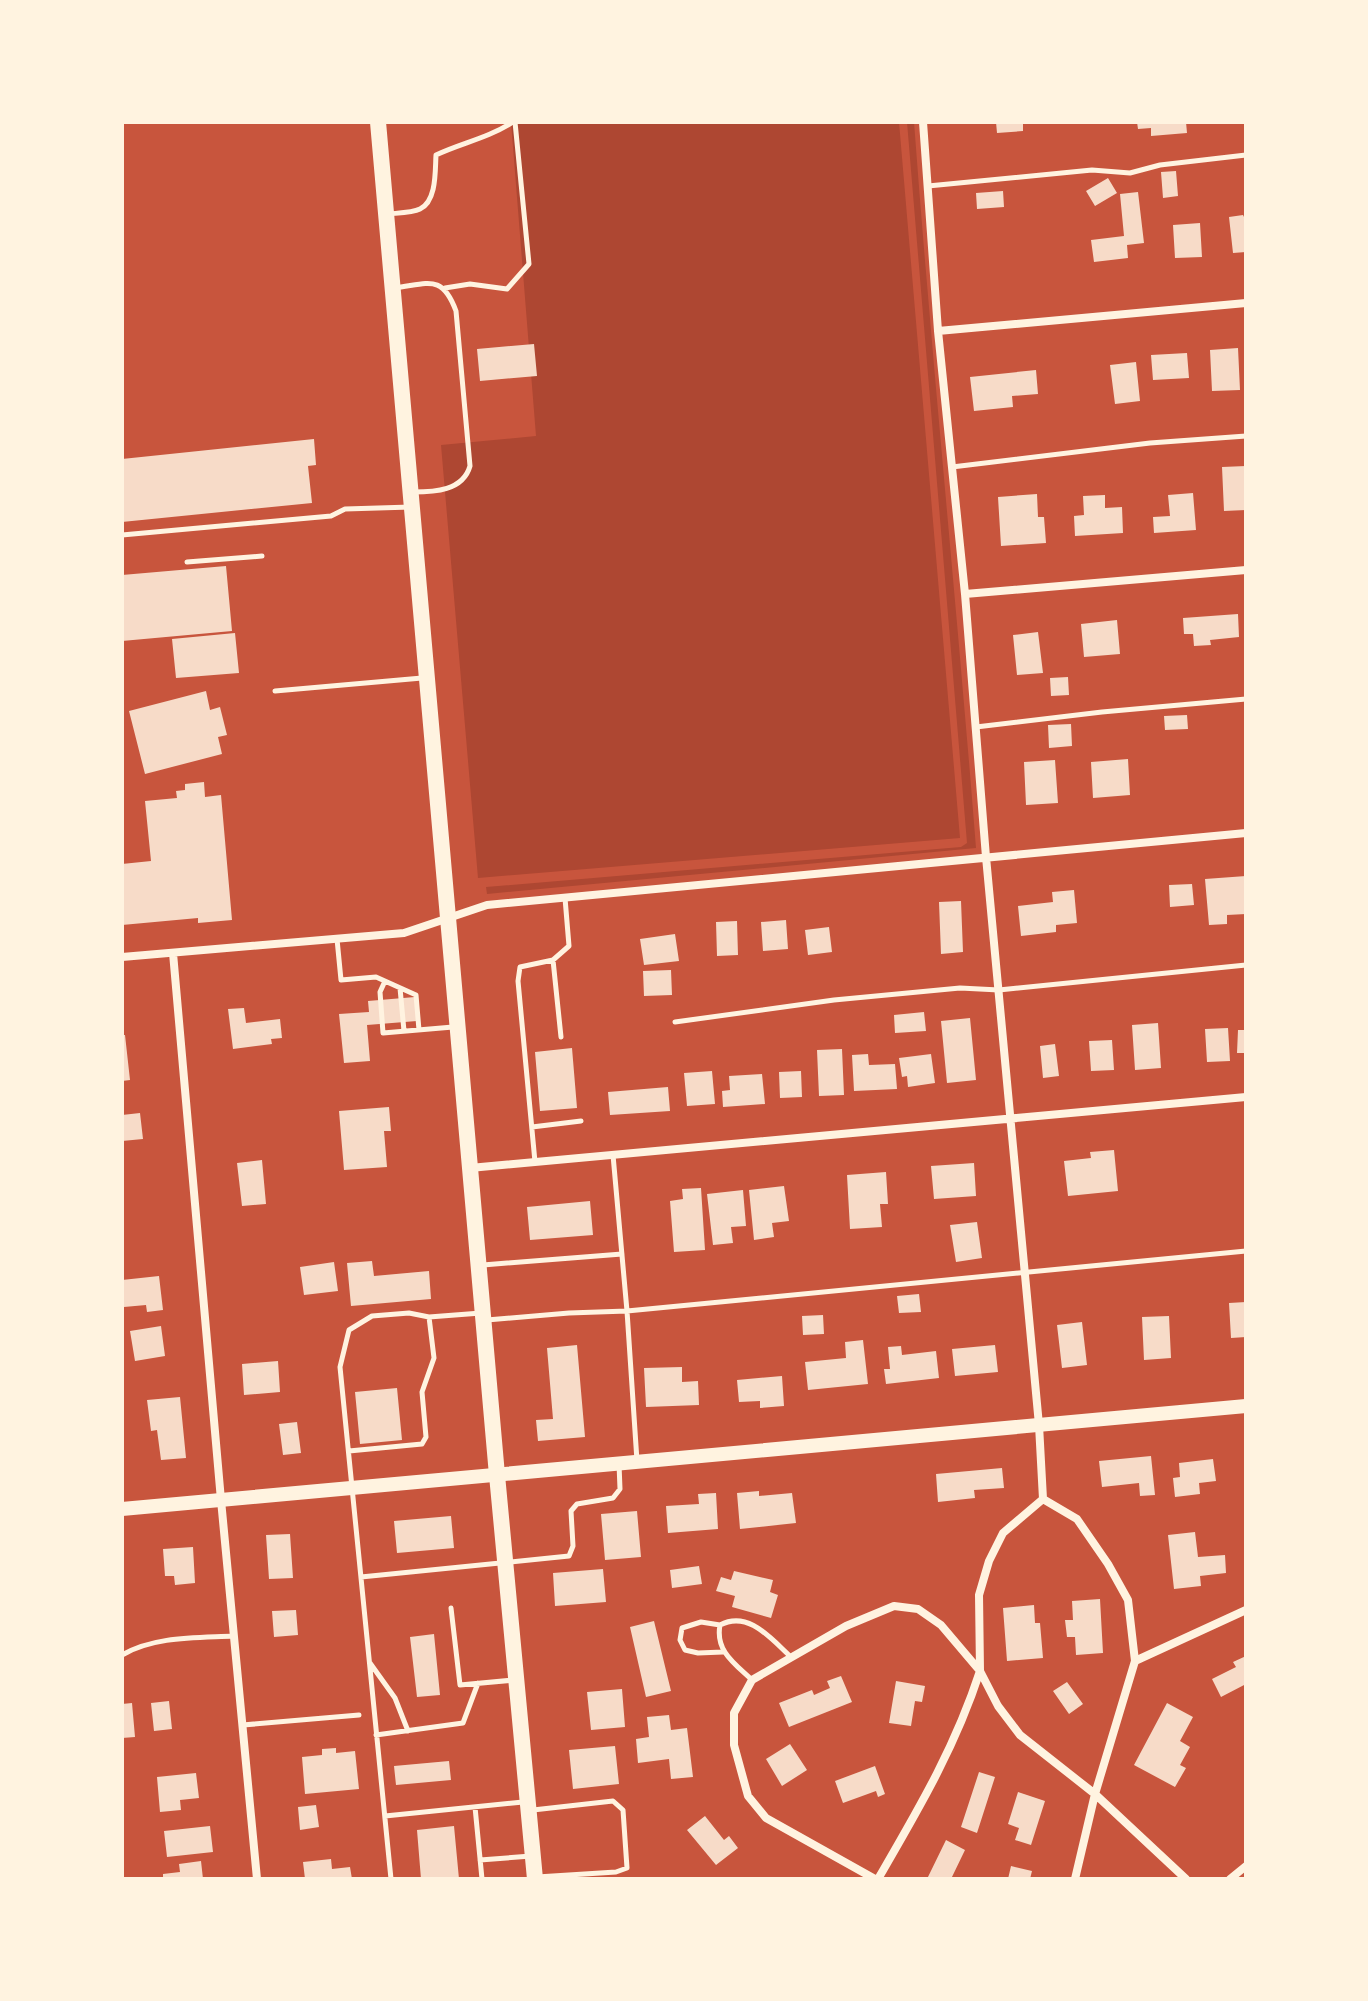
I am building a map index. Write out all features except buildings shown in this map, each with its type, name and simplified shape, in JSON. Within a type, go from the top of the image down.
[{"type":"main road","points":[[378,122],[535,1878]]},
{"type":"street","points":[[923,122],[938,331],[965,594],[1043,1499]]},
{"type":"street","points":[[938,331],[1246,303]]},
{"type":"street","points":[[965,594],[1246,570]]},
{"type":"street","points":[[122,957],[404,933],[487,905],[1246,833]]},
{"type":"street","points":[[173,953],[257,1879]]},
{"type":"street","points":[[470,1168],[1246,1097]]},
{"type":"street","points":[[122,1509],[1246,1406]]},
{"type":"street","points":[[1043,1499],[1077,1519],[1108,1564],[1128,1600],[1135,1661],[1095,1794],[1075,1879]]},
{"type":"street","points":[[1043,1499],[1003,1533],[989,1561],[979,1595],[980,1671],[968,1708],[937,1777],[876,1879],[766,1818],[748,1796],[734,1745],[734,1713],[752,1680],[846,1626],[894,1606],[918,1609],[941,1625],[980,1671],[998,1706],[1020,1735],[1095,1794],[1186,1879]]},
{"type":"street","points":[[1135,1661],[1246,1610]]},
{"type":"street","points":[[1230,1879],[1246,1866]]},
{"type":"lane","points":[[387,214],[420,209],[433,191],[436,155],[457,145],[489,137],[514,122],[529,264],[507,289],[470,284],[445,288]]},
{"type":"lane","points":[[928,186],[1092,170],[1130,173],[1160,165],[1246,155]]},
{"type":"lane","points":[[122,535],[331,516],[345,509],[411,499],[440,491],[463,478],[470,466],[456,311],[445,288],[436,283],[393,288]]},
{"type":"lane","points":[[952,467],[1150,443],[1246,436]]},
{"type":"lane","points":[[187,562],[262,556]]},
{"type":"lane","points":[[275,691],[427,678]]},
{"type":"lane","points":[[976,727],[1246,699]]},
{"type":"lane","points":[[535,1162],[518,981],[520,967],[553,960],[569,946],[565,897]]},
{"type":"lane","points":[[337,939],[341,980],[376,977],[416,995],[419,1030]]},
{"type":"lane","points":[[553,960],[561,1037]]},
{"type":"lane","points":[[675,1022],[834,1000],[960,988],[999,990],[1246,965]]},
{"type":"lane","points":[[385,981],[380,992],[383,1033],[458,1027]]},
{"type":"lane","points":[[400,988],[404,1031]]},
{"type":"lane","points":[[532,1127],[581,1121]]},
{"type":"lane","points":[[613,1154],[637,1462]]},
{"type":"lane","points":[[391,1879],[340,1367],[349,1330],[372,1316],[409,1313],[429,1317],[483,1317],[627,1311],[1246,1251]]},
{"type":"lane","points":[[478,1265],[622,1254]]},
{"type":"lane","points":[[349,1451],[422,1444],[426,1437],[422,1392],[434,1358],[429,1317]]},
{"type":"lane","points":[[361,1577],[569,1556],[573,1546],[571,1511],[577,1504],[613,1498],[620,1489],[619,1463]]},
{"type":"lane","points":[[451,1608],[460,1685],[515,1680]]},
{"type":"lane","points":[[723,1652],[685,1650],[680,1640],[682,1628],[691,1623],[720,1625],[740,1619],[758,1627],[791,1657]]},
{"type":"lane","points":[[720,1625],[718,1636],[723,1652],[752,1680]]},
{"type":"lane","points":[[122,1655],[160,1641],[234,1636]]},
{"type":"lane","points":[[369,1662],[395,1698],[408,1731]]},
{"type":"lane","points":[[376,1735],[463,1723],[478,1683]]},
{"type":"lane","points":[[242,1725],[359,1715]]},
{"type":"lane","points":[[385,1816],[475,1807],[613,1801],[623,1810],[627,1868],[616,1872],[535,1878]]},
{"type":"lane","points":[[475,1807],[482,1879]]},
{"type":"lane","points":[[480,1860],[533,1856]]},
{"type":"shaded area","points":[[511,122],[899,122],[960,838],[478,878],[441,445],[536,436]]},
{"type":"shaded area","points":[[907,122],[914,122],[976,848],[487,894],[486,887],[961,847],[967,843]]}]
